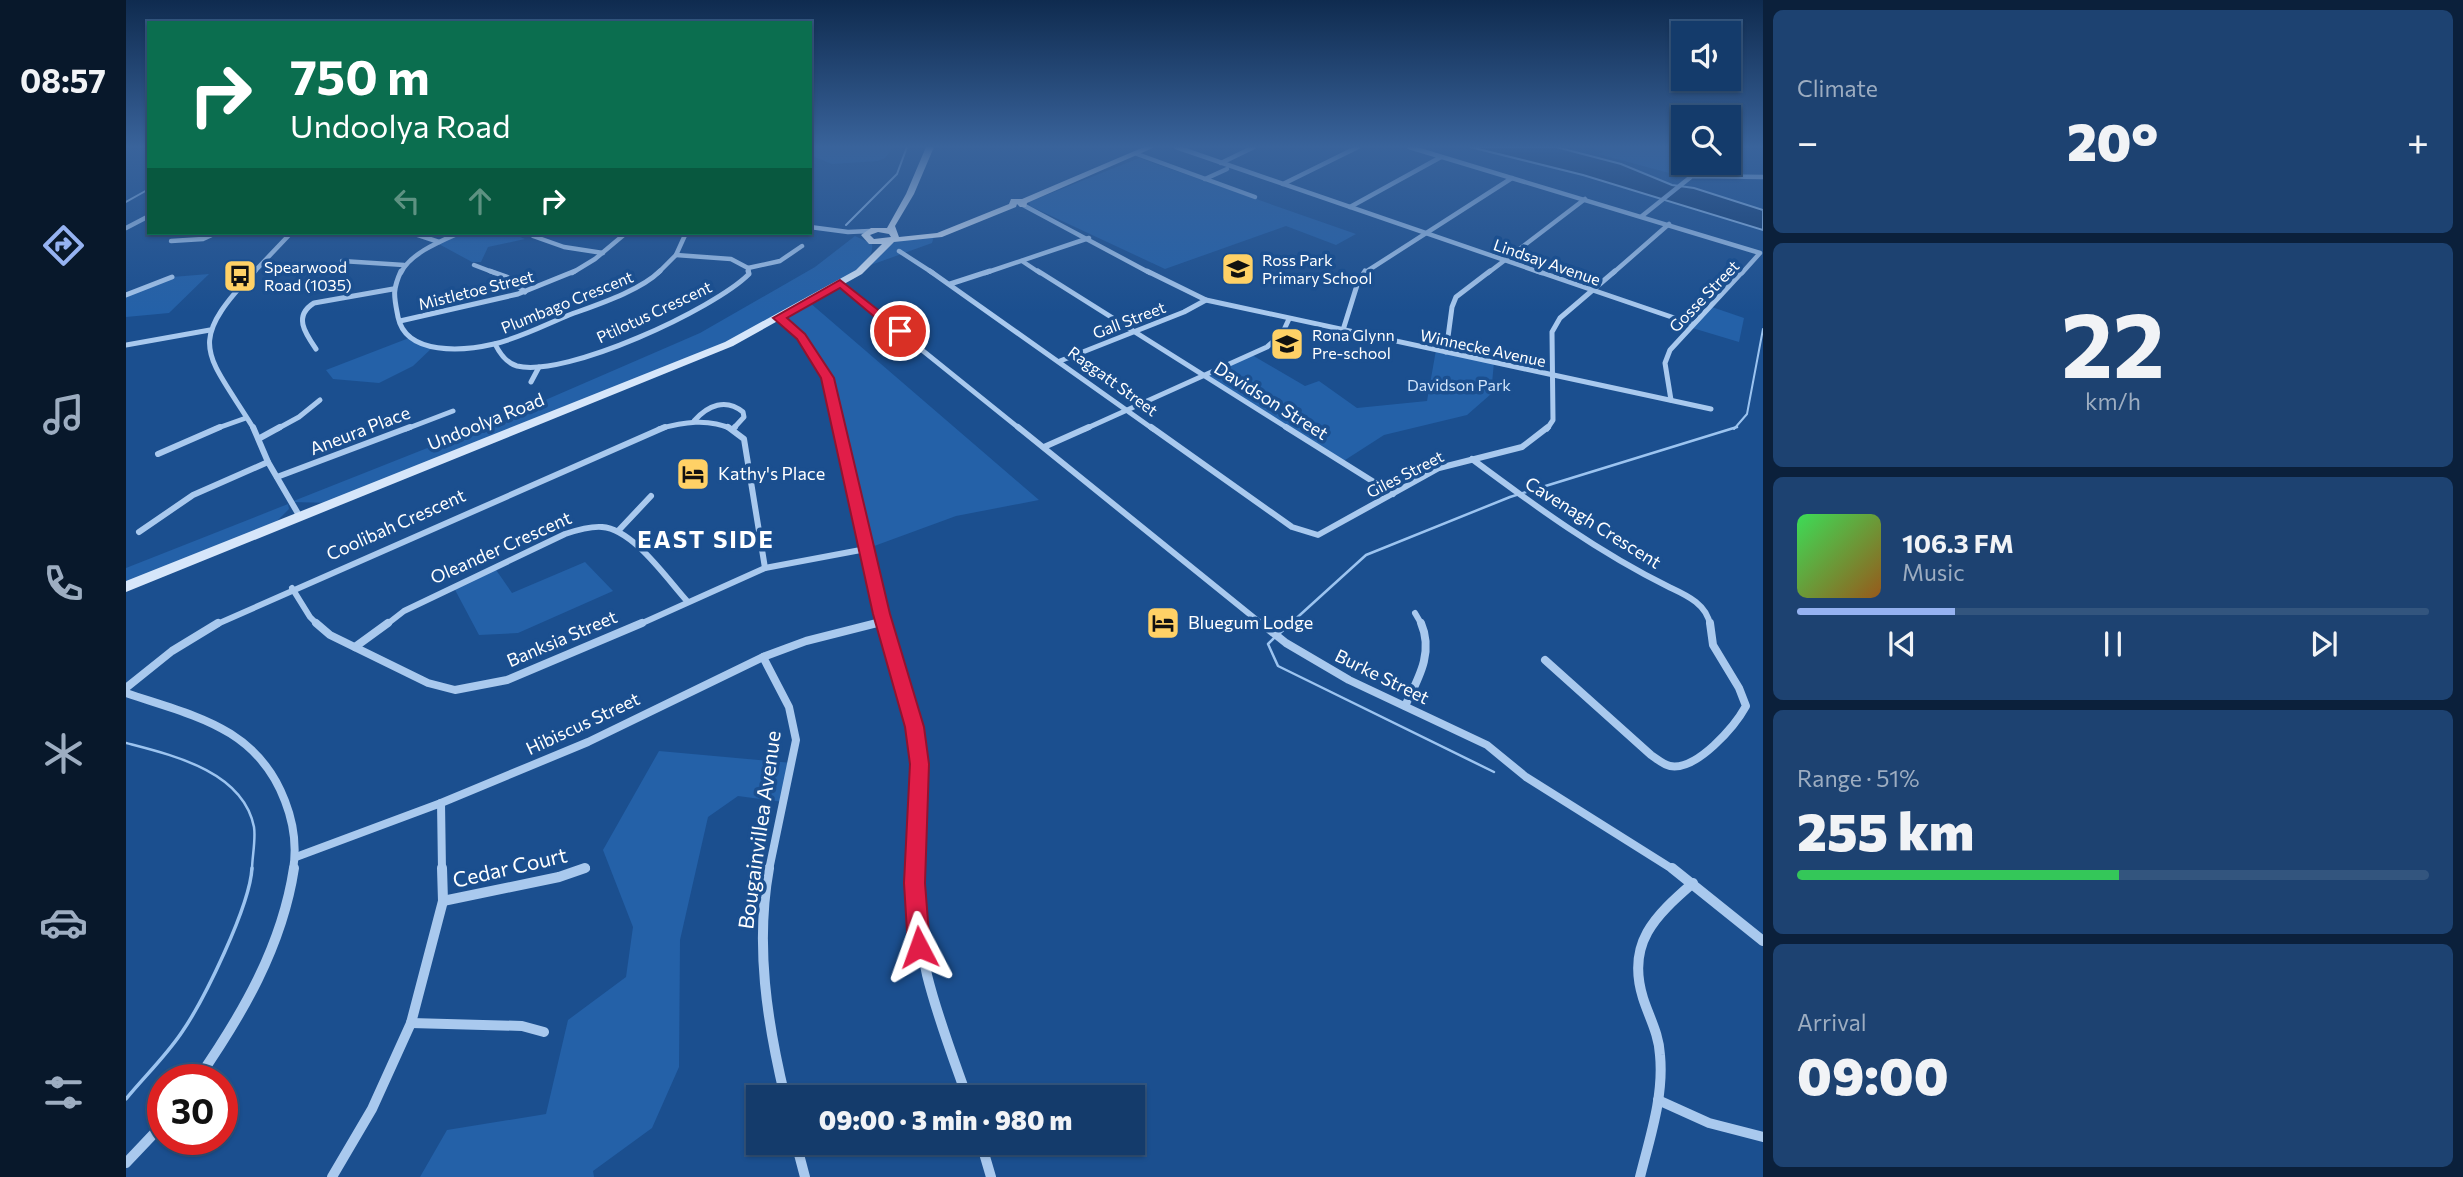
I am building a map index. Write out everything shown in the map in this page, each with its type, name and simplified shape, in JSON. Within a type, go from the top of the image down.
[{"type":"main road","points":[[905,204],[869,236],[880,243],[892,236],[929,237],[1025,202]]},
{"type":"main road","name":"Undoolya Road","points":[[126,587],[729,344],[840,284],[867,265],[892,236],[892,224],[905,204]]},
{"type":"main road","name":"Undoolya Road","points":[[853,276],[871,255],[873,247],[869,236]]},
{"type":"street","name":"Lindsay Avenue","points":[[1330,202],[1690,326]]},
{"type":"street","points":[[1348,208],[1359,202]]},
{"type":"street","points":[[1343,330],[1361,276],[1375,263],[1472,202]]},
{"type":"street","points":[[1446,352],[1452,307],[1457,297],[1581,202]]},
{"type":"street","points":[[1595,202],[1669,224]]},
{"type":"street","points":[[1642,216],[1658,202]]},
{"type":"street","name":"Winnecke Avenue","points":[[1020,204],[1206,300],[1711,409]]},
{"type":"street","points":[[126,228],[147,217]]},
{"type":"street","name":"Gosse Street","points":[[1669,224],[1760,253],[1670,350],[1665,363],[1671,400]]},
{"type":"street","name":"Giles Street","points":[[1310,534],[1325,533],[1439,468],[1522,447],[1546,430],[1553,420],[1552,332],[1560,318],[1669,224]]},
{"type":"street","points":[[812,227],[869,236]]},
{"type":"street","points":[[824,229],[869,236]]},
{"type":"street","points":[[171,242],[202,239],[211,235]]},
{"type":"street","points":[[290,235],[227,300],[210,330],[211,359],[260,438],[268,462],[300,517]]},
{"type":"street","points":[[418,235],[439,242]]},
{"type":"street","points":[[400,321],[393,289],[404,265],[455,235]]},
{"type":"street","name":"Mistletoe Street","points":[[400,321],[525,292],[574,272],[624,235]]},
{"type":"street","name":"Plumbago Crescent","points":[[400,321],[401,330],[406,336],[426,345],[452,349],[495,344],[634,289],[656,275],[676,255],[685,235]]},
{"type":"street","points":[[533,236],[564,247],[603,253]]},
{"type":"street","points":[[950,284],[1089,238]]},
{"type":"street","points":[[748,268],[788,258],[802,246]]},
{"type":"street","name":"Raggatt Street","points":[[899,251],[1060,360],[1292,527],[1310,534]]},
{"type":"street","name":"Ptilotus Crescent","points":[[495,344],[504,359],[510,363],[539,368],[578,360],[672,321],[743,282],[749,274],[748,268],[731,259],[676,255]]},
{"type":"street","points":[[342,261],[404,265]]},
{"type":"street","name":"Davidson Street","points":[[1022,261],[1393,494]]},
{"type":"street","points":[[474,265],[507,277],[525,292]]},
{"type":"street","points":[[126,295],[172,277]]},
{"type":"street","name":"Burke Street","points":[[840,284],[1286,643],[1338,674],[1487,745],[1525,776],[1663,860],[1763,941]]},
{"type":"street","points":[[316,349],[301,325],[302,311],[306,307],[314,303],[393,289]]},
{"type":"street","name":"Gall Street","points":[[1060,360],[1184,312],[1206,300]]},
{"type":"street","points":[[779,318],[801,337],[828,378],[866,549],[915,727],[919,760],[915,883],[919,947],[931,994],[963,1085]]},
{"type":"street","points":[[1044,447],[1267,347],[1282,334],[1289,319]]},
{"type":"street","points":[[126,345],[210,330]]},
{"type":"street","points":[[531,382],[539,368]]},
{"type":"street","points":[[260,438],[299,417],[320,400]]},
{"type":"street","name":"Coolibah Crescent","points":[[694,421],[707,408],[728,404],[743,412],[741,422],[733,429]]},
{"type":"street","name":"Aneura Place","points":[[277,477],[453,411]]},
{"type":"street","points":[[158,454],[209,430],[246,418]]},
{"type":"street","name":"Coolibah Crescent","points":[[126,690],[172,651],[201,632],[292,588],[644,434],[694,421],[733,429],[741,435],[747,446],[765,568]]},
{"type":"street","name":"Cavenagh Crescent","points":[[1472,459],[1507,488],[1624,565],[1688,595],[1702,606],[1709,617],[1713,645],[1739,688],[1746,706],[1736,724],[1691,763],[1670,766],[1651,755],[1545,660]]},
{"type":"street","points":[[139,532],[192,495],[268,462]]},
{"type":"street","points":[[651,496],[619,530],[632,540],[687,601]]},
{"type":"street","name":"Oleander Crescent","points":[[355,647],[404,611],[565,534],[597,526],[619,530]]},
{"type":"street","name":"Banksia Street","points":[[292,588],[315,622],[330,635],[428,683],[455,690],[507,680],[559,660],[765,568],[866,549]]},
{"type":"street","points":[[1405,706],[1427,656],[1427,635],[1415,612]]},
{"type":"street","name":"Hibiscus Street","points":[[296,857],[441,803],[588,742],[763,657],[806,640],[884,621]]},
{"type":"street","name":"Bougainvillea Avenue","points":[[763,657],[787,699],[795,723],[796,740],[767,886],[763,922],[766,993],[773,1047],[782,1085]]},
{"type":"street","points":[[126,690],[229,731],[248,743],[273,774],[287,803],[296,857],[278,933],[240,1015],[208,1064]]},
{"type":"street","points":[[332,1177],[372,1109],[411,1023],[443,901],[441,803]]},
{"type":"street","name":"Cedar Court","points":[[443,901],[559,877],[586,868]]},
{"type":"street","points":[[1640,1177],[1658,1100],[1661,1053],[1642,993],[1638,953],[1650,924],[1693,883]]},
{"type":"street","points":[[411,1023],[522,1026],[544,1032]]},
{"type":"street","points":[[1658,1100],[1709,1123],[1763,1137]]},
{"type":"street","points":[[126,1163],[147,1141]]},
{"type":"street","points":[[799,1155],[803,1176]]},
{"type":"street","points":[[985,1155],[992,1177]]},
{"type":"green space","points":[[1029,202],[1264,202],[1356,234],[1336,245],[1286,226],[1165,269],[1030,206]]},
{"type":"green space","points":[[455,235],[515,235],[525,239],[488,247],[481,262],[472,262],[437,243]]},
{"type":"green space","points":[[855,236],[872,244],[866,261],[849,278],[809,302],[1039,500],[956,516],[866,549],[828,378],[801,337],[779,318],[760,329],[334,503],[291,502],[513,414],[700,333],[815,267]]},
{"type":"green space","points":[[934,236],[932,243],[868,266],[889,241]]},
{"type":"green space","points":[[209,274],[169,313],[126,317],[126,295],[172,277]]},
{"type":"green space","points":[[1709,306],[1744,318],[1739,342],[1689,327]]},
{"type":"green space","points":[[409,338],[433,347],[413,366],[379,383],[333,379],[326,370]]},
{"type":"green space","name":"Davidson Park","points":[[1436,350],[1494,362],[1491,394],[1467,415],[1384,435],[1342,462],[1205,376],[1252,355],[1305,386],[1319,381],[1357,408],[1427,401]]},
{"type":"green space","points":[[288,504],[289,509],[274,524],[126,587],[126,568]]},
{"type":"green space","points":[[585,562],[613,591],[518,633],[479,635],[453,586],[494,567],[512,593]]},
{"type":"green space","points":[[659,751],[792,763],[784,802],[738,796],[708,817],[680,940],[679,1067],[652,1128],[593,1171],[594,1177],[420,1177],[447,1130],[546,1114],[568,1020],[626,977],[633,927],[603,850]]},
{"type":"shaded area","points":[[1671,202],[1738,202],[1763,210],[1763,230]]},
{"type":"waterway","points":[[846,225],[869,202]]},
{"type":"waterway","points":[[1735,428],[1747,414],[1763,329]]},
{"type":"waterway","points":[[1279,634],[1366,555],[1510,497],[1735,428]]},
{"type":"waterway","points":[[1274,638],[1268,644],[1278,666],[1494,772]]},
{"type":"waterway","points":[[126,743],[164,753],[203,768],[236,792],[247,808],[254,827],[252,870]]},
{"type":"waterway","points":[[126,1099],[176,1041],[202,998],[235,928],[252,868]]},
{"type":"place","name":"Ross Park Primary School","points":[[1238,269]]},
{"type":"place","name":"Spearwood Road (1035)","points":[[240,276]]},
{"type":"place","name":"Rona Glynn Pre-school","points":[[1287,344]]},
{"type":"place","name":"Kathy's Place","points":[[693,474]]},
{"type":"place","name":"Bluegum Lodge","points":[[1163,623]]},
{"type":"district","name":"EAST SIDE","points":[[706,540]]},
{"type":"route","points":[[900,331],[840,284],[779,318],[801,337],[828,378],[882,614],[915,727],[919,764],[915,883],[919,947]]}]
